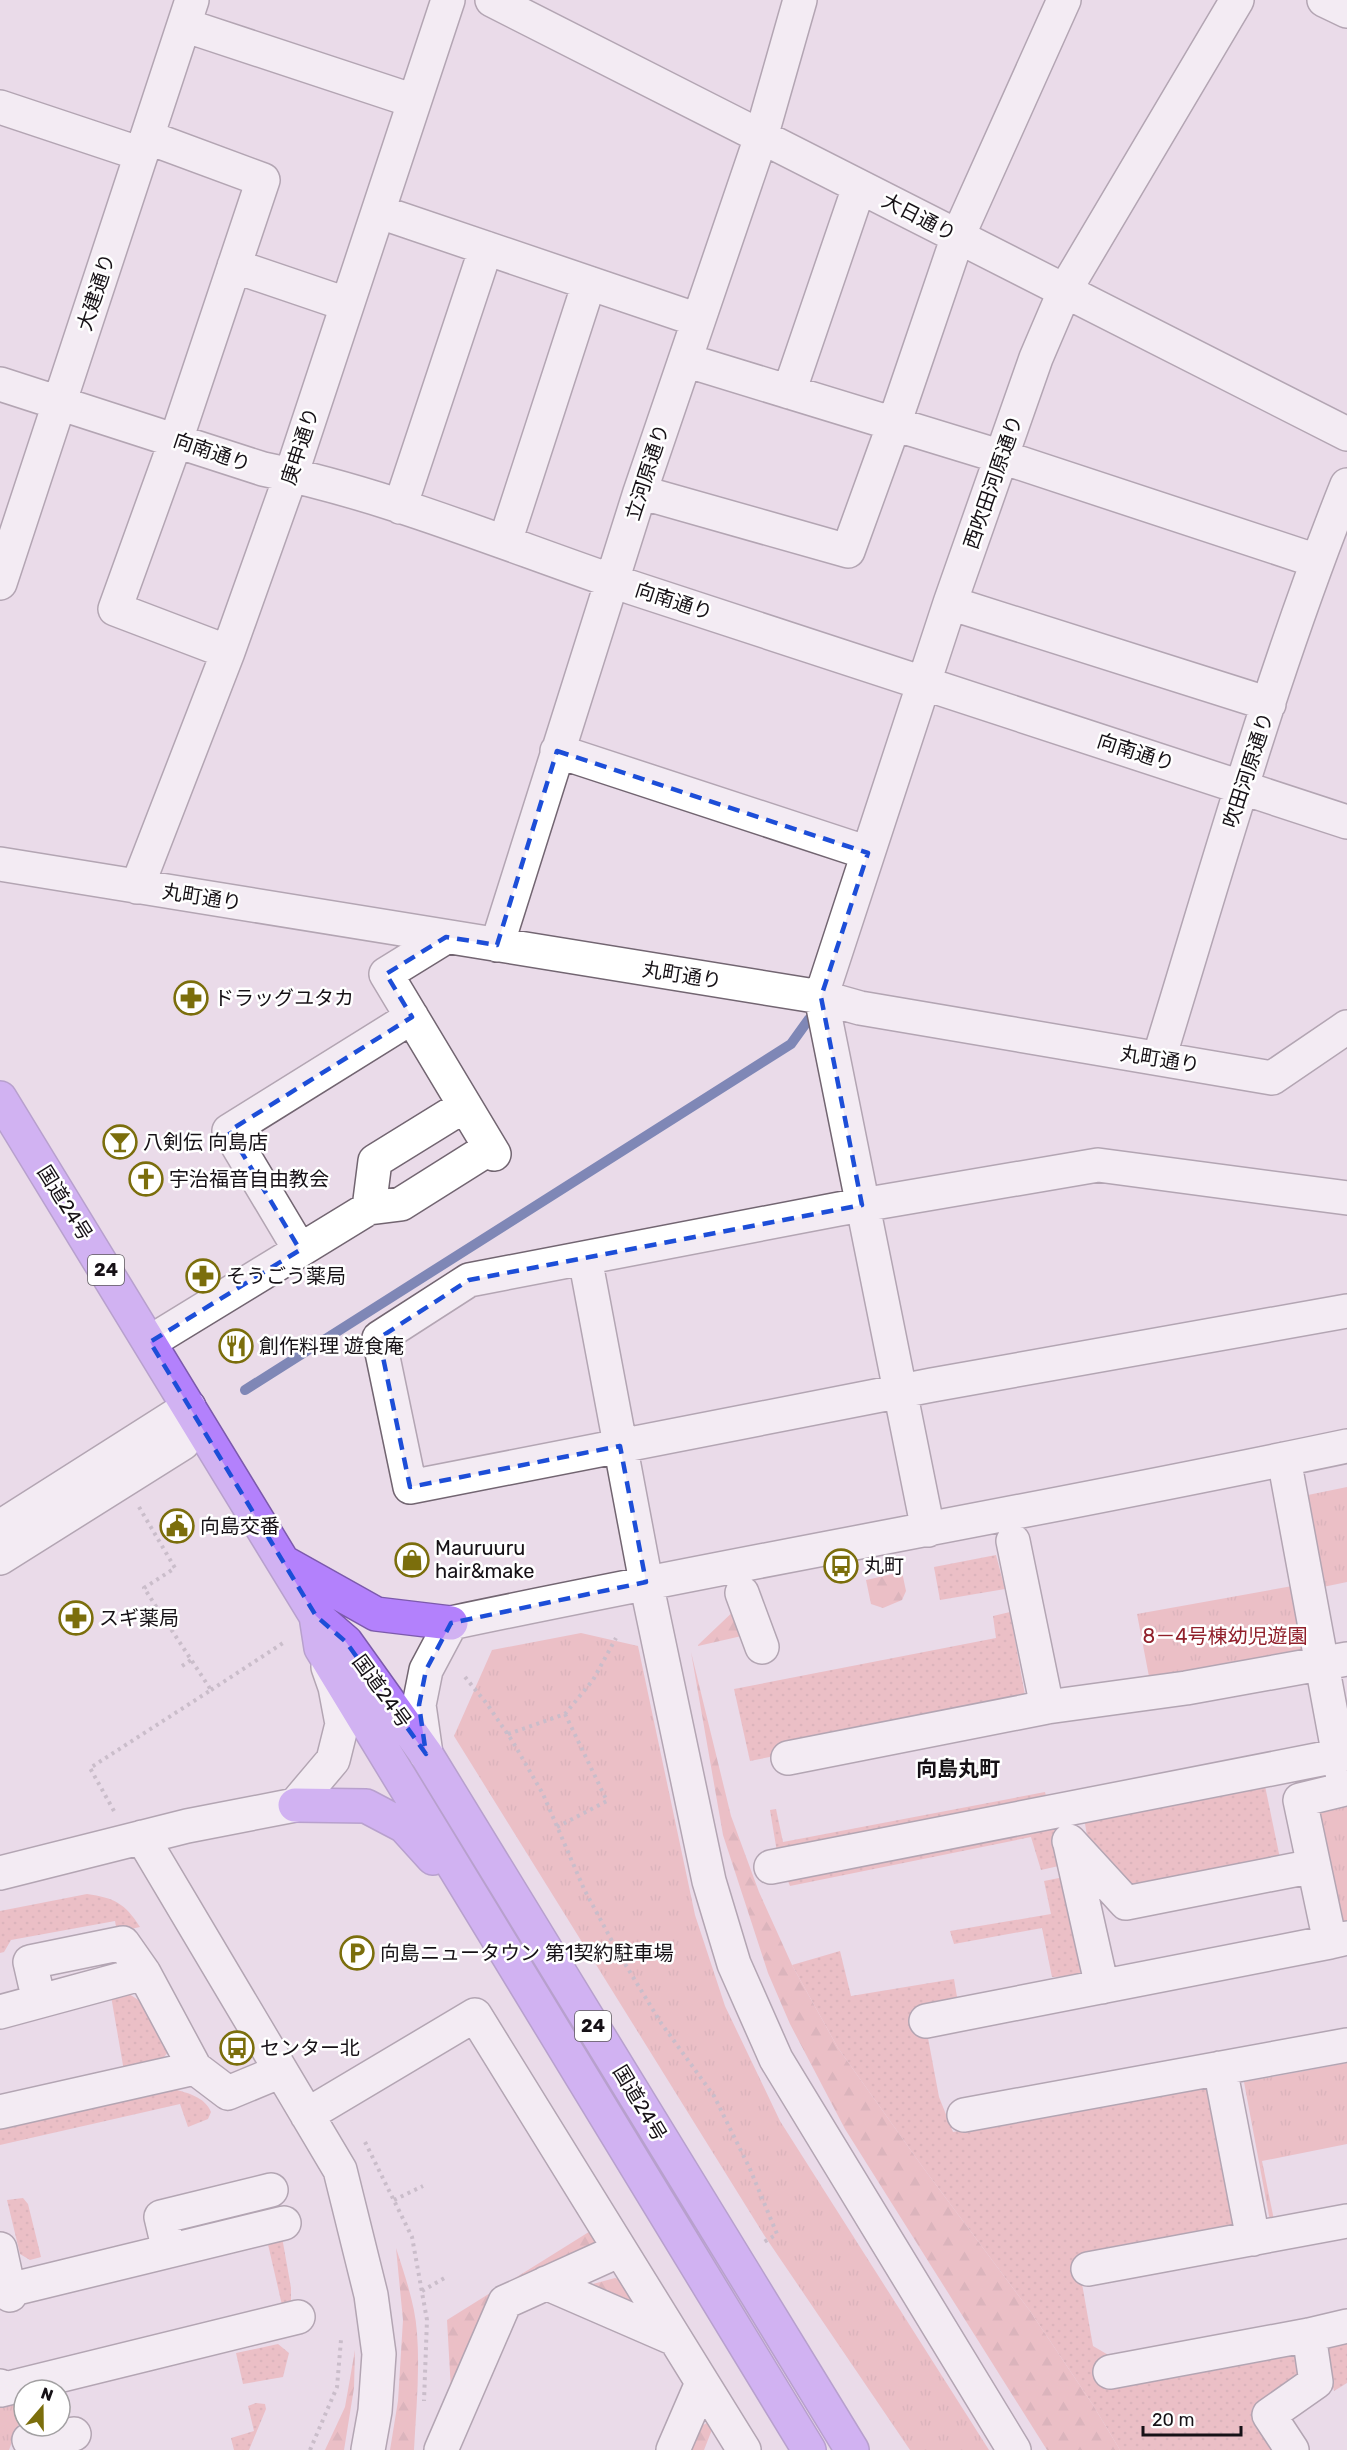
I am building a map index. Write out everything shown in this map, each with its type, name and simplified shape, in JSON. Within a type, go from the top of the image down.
[{"type":"highway","name":"国道24号","points":[[0,1098],[316,1616],[346,1642],[426,1754],[852,2450]]},
{"type":"highway","points":[[283,1563],[376,1614],[451,1623]]},
{"type":"highway","name":"国道24号","points":[[316,1616],[321,1648],[809,2450]]},
{"type":"highway","name":"24","points":[[295,1804],[366,1806],[404,1826],[429,1852],[543,2032],[580,2071]]},
{"type":"street","name":"庚申通り","points":[[137,887],[228,652],[291,475],[346,304],[380,212],[448,0]]},
{"type":"street","name":"大日通り","points":[[492,0],[1347,434]]},
{"type":"street","name":"立河原通り","points":[[497,945],[640,492],[761,137],[800,0]]},
{"type":"street","points":[[640,492],[848,552],[958,236],[1064,0]]},
{"type":"street","name":"西吹田河原通り","points":[[821,998],[950,603],[1036,358],[1065,290],[1237,0]]},
{"type":"street","points":[[1324,0],[1347,11]]},
{"type":"street","points":[[184,8],[414,101]]},
{"type":"street","name":"大建通り","points":[[0,583],[144,146],[184,8]]},
{"type":"street","points":[[0,107],[263,180],[176,440],[116,609],[228,652]]},
{"type":"street","points":[[789,392],[859,187]]},
{"type":"street","points":[[380,212],[698,320]]},
{"type":"street","points":[[400,507],[486,248]]},
{"type":"street","points":[[234,266],[346,304]]},
{"type":"street","points":[[505,542],[589,283]]},
{"type":"street","points":[[685,360],[1002,457],[1317,561]]},
{"type":"street","name":"向南通り","points":[[0,384],[262,469],[291,475],[400,507],[612,581],[1347,822]]},
{"type":"street","name":"吹田河原通り","points":[[1159,1058],[1269,704],[1317,561],[1347,485]]},
{"type":"street","points":[[950,603],[1269,704]]},
{"type":"street","points":[[557,751],[868,853]]},
{"type":"street","name":"丸町通り","points":[[0,864],[821,998],[860,1008],[1272,1078],[1347,1027]]},
{"type":"street","points":[[150,1342],[369,1208],[401,1204],[492,1151],[386,974],[446,937]]},
{"type":"street","points":[[821,998],[928,1530]]},
{"type":"street","points":[[300,1250],[229,1131],[412,1017]]},
{"type":"street","points":[[369,1208],[375,1161],[464,1106]]},
{"type":"street","points":[[1347,1198],[1098,1165],[862,1205],[470,1280],[379,1338],[410,1487],[900,1391],[1347,1311]]},
{"type":"street","points":[[585,1258],[646,1582],[709,1881],[734,1964],[776,2059],[1014,2450]]},
{"type":"street","points":[[0,1527],[189,1407]]},
{"type":"street","points":[[0,1558],[183,1443]]},
{"type":"street","points":[[426,1754],[418,1705],[426,1670],[451,1623],[646,1582],[928,1530],[1347,1446]]},
{"type":"street","points":[[926,2021],[1338,1940],[1314,1866],[1300,1800],[1346,1789],[1335,1662],[1284,1459]]},
{"type":"street","points":[[1013,1541],[1047,1707]]},
{"type":"street","points":[[742,1593],[762,1647]]},
{"type":"street","points":[[0,1873],[187,1826],[295,1804],[333,1760],[342,1724],[335,1687],[321,1648]]},
{"type":"street","points":[[788,1758],[1047,1707],[1186,1688],[1335,1662]]},
{"type":"street","points":[[771,1867],[1343,1755]]},
{"type":"street","points":[[1062,1810],[1102,1987]]},
{"type":"street","points":[[142,1837],[339,2170],[371,2295],[379,2354],[375,2411],[368,2450]]},
{"type":"street","points":[[1069,1841],[1126,1903],[1314,1866]]},
{"type":"street","points":[[0,2012],[144,1973],[195,2068],[228,2093],[281,2071]]},
{"type":"street","points":[[307,2115],[475,2015],[744,2450]]},
{"type":"street","points":[[964,2115],[1347,2045]]},
{"type":"street","points":[[0,2112],[195,2068]]},
{"type":"street","points":[[1220,2068],[1253,2239]]},
{"type":"street","points":[[169,2251],[161,2217],[271,2190]]},
{"type":"street","points":[[1088,2269],[1347,2221]]},
{"type":"street","points":[[5,2277],[169,2251],[284,2223]]},
{"type":"street","points":[[441,2450],[505,2302],[620,2250]]},
{"type":"street","points":[[546,2283],[675,2339]]},
{"type":"street","points":[[71,2378],[298,2318]]},
{"type":"street","points":[[1110,2372],[1347,2326]]},
{"type":"street","points":[[1292,2450],[1269,2415],[1316,2382],[1309,2335]]},
{"type":"street","points":[[673,2450],[702,2383]]},
{"type":"street","points":[[0,2386],[1,2390],[12,2389]]},
{"type":"street","points":[[29,2439],[74,2434]]},
{"type":"path","points":[[134,1499],[175,1568],[144,1588],[211,1690]]},
{"type":"path","points":[[508,1734],[565,1714],[592,1680],[616,1638]]},
{"type":"path","points":[[115,1812],[90,1768],[283,1643]]},
{"type":"path","points":[[182,1666],[191,1660]]},
{"type":"path","points":[[465,1677],[508,1734],[543,1794],[584,1889],[619,1954],[661,2023],[714,2096],[750,2169],[777,2234],[758,2245]]},
{"type":"path","points":[[556,1827],[607,1801],[565,1714]]},
{"type":"path","points":[[364,2140],[412,2238],[427,2320],[424,2403]]},
{"type":"path","points":[[394,2200],[423,2186]]},
{"type":"path","points":[[422,2291],[446,2277]]},
{"type":"highlighted area","points":[[557,751],[868,853],[821,997],[862,1205],[469,1280],[379,1338],[410,1487],[620,1446],[646,1582],[451,1623],[426,1670],[419,1705],[426,1754],[346,1642],[316,1616],[150,1342],[300,1250],[229,1131],[412,1017],[386,974],[446,937],[497,945]]},
{"type":"green space","points":[[1347,1487],[1347,1582],[1323,1587],[1308,1495]]},
{"type":"green space","points":[[996,1555],[1005,1589],[940,1600],[934,1567]]},
{"type":"green space","points":[[902,1572],[906,1591],[902,1600],[883,1608],[871,1604],[866,1580]]},
{"type":"green space","name":"8－4号棟幼児遊園","points":[[1298,1585],[1312,1658],[1151,1687],[1137,1614]]},
{"type":"green space","points":[[739,1606],[746,1635],[698,1646],[698,1645]]},
{"type":"green space","points":[[1010,1612],[1027,1706],[750,1761],[734,1689],[996,1638],[993,1616]]},
{"type":"green space","points":[[581,1633],[638,1646],[695,1915],[725,2006],[780,2121],[989,2450],[910,2450],[764,2235],[454,1736],[492,1650]]},
{"type":"green space","points":[[691,1652],[731,1816],[759,1892],[792,1965],[838,2048],[1030,2311],[1120,2450],[1047,2450],[845,2129],[790,2024],[768,1973],[723,1835]]},
{"type":"green space","points":[[1265,1786],[1283,1873],[1099,1905],[1084,1818]]},
{"type":"green space","points":[[1045,1792],[1063,1865],[1041,1870],[1031,1837],[790,1886],[778,1858],[770,1810],[776,1809],[783,1842]]},
{"type":"green space","points":[[1347,1799],[1347,1921],[1345,1922],[1331,1911],[1313,1823],[1319,1805]]},
{"type":"green space","points":[[1064,1877],[1081,1976],[1052,1977],[1042,1928],[954,1944],[950,1931],[1051,1914],[1044,1881]]},
{"type":"green space","points":[[87,1894],[105,1897],[118,1903],[129,1912],[140,1927],[117,1932],[115,1921],[11,1940],[4,1952],[0,1953],[0,1911]]},
{"type":"green space","points":[[840,1951],[851,1996],[954,1979],[959,2009],[920,2014],[928,2038],[939,2097],[953,2132],[1209,2083],[1238,2233],[1078,2261],[1093,2346],[1110,2356],[1300,2350],[1303,2372],[1252,2408],[1275,2450],[1120,2450],[1030,2311],[838,2048],[792,1965]]},
{"type":"green space","points":[[126,1992],[143,2003],[169,2051],[160,2062],[124,2071],[111,1996]]},
{"type":"green space","points":[[1347,2063],[1347,2144],[1262,2161],[1274,2220],[1270,2221],[1244,2082]]},
{"type":"green space","points":[[173,2089],[195,2096],[205,2103],[211,2112],[208,2119],[188,2127],[180,2104],[0,2145],[0,2128]]},
{"type":"green space","points":[[23,2198],[28,2204],[41,2257],[30,2260],[20,2254],[7,2200]]},
{"type":"green space","points":[[592,2230],[602,2244],[504,2285]]},
{"type":"green space","points":[[282,2237],[291,2288],[291,2310],[282,2305],[267,2240]]},
{"type":"green space","points":[[396,2248],[412,2301],[417,2333],[418,2377],[414,2450],[390,2450],[398,2401],[403,2320]]},
{"type":"green space","points":[[615,2278],[632,2283],[645,2310],[589,2285]]},
{"type":"green space","points":[[495,2290],[451,2390],[447,2320]]},
{"type":"green space","points":[[1347,2334],[1347,2383],[1334,2391],[1321,2339]]},
{"type":"green space","points":[[278,2344],[289,2353],[283,2377],[243,2384],[236,2353]]},
{"type":"green space","points":[[355,2350],[354,2388],[344,2450],[325,2450],[345,2407]]},
{"type":"green space","points":[[12,2400],[14,2438],[9,2450],[0,2450],[0,2403]]},
{"type":"green space","points":[[256,2403],[265,2404],[266,2409],[249,2450],[234,2450],[231,2438],[254,2431],[248,2406]]},
{"type":"green space","points":[[712,2420],[713,2427],[704,2450],[688,2450],[698,2428]]},
{"type":"waterway","points":[[245,1390],[791,1044],[809,1019]]},
{"type":"place","name":"ドラッグユタカ","points":[[191,998]]},
{"type":"place","name":"八剣伝 向島店","points":[[120,1142]]},
{"type":"place","name":"宇治福音自由教会","points":[[146,1179]]},
{"type":"place","name":"そうごう薬局","points":[[203,1276]]},
{"type":"place","name":"創作料理 遊食庵","points":[[236,1346]]},
{"type":"place","name":"向島交番","points":[[177,1526]]},
{"type":"place","name":"Mauruuru hair&make","points":[[412,1560]]},
{"type":"place","name":"丸町","points":[[841,1566]]},
{"type":"place","name":"スギ薬局","points":[[76,1618]]},
{"type":"place","name":"向島ニュータウン 第1契約駐車場","points":[[357,1953]]},
{"type":"place","name":"センター北","points":[[237,2048]]},
{"type":"district","name":"向島丸町","points":[[958,1769]]}]
